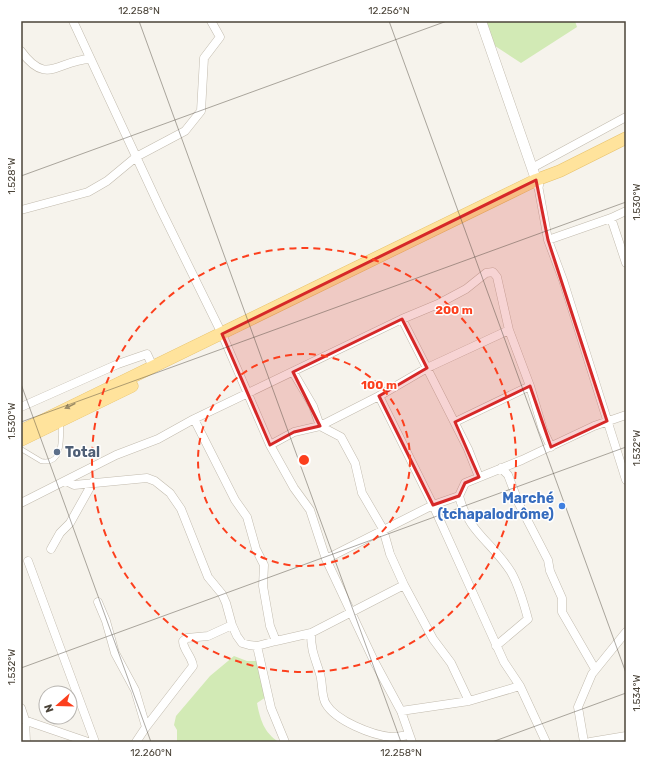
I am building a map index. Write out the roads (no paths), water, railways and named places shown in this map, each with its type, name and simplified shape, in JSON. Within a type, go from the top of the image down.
[{"type":"main road","points":[[21,440],[61,421],[223,336],[626,138]]},
{"type":"main road","points":[[21,431],[153,367],[223,336]]},
{"type":"street","points":[[73,21],[136,157],[223,336],[270,445],[294,488],[310,510],[326,559],[374,661],[401,711],[410,739],[374,733],[350,724],[330,710],[325,704],[323,697],[322,682],[312,651],[311,633]]},
{"type":"street","points":[[21,210],[88,192],[107,181],[136,157],[186,131],[202,111],[204,58],[220,37],[211,21]]},
{"type":"street","points":[[481,21],[537,182],[548,240],[626,480]]},
{"type":"street","points":[[21,51],[35,67],[42,70],[51,70],[73,62],[90,59]]},
{"type":"street","points":[[532,168],[626,117]]},
{"type":"street","points":[[548,240],[611,218],[626,211]]},
{"type":"street","points":[[611,218],[626,263]]},
{"type":"street","points":[[21,504],[116,455],[158,439],[194,419],[438,304],[466,289],[486,273],[493,272],[497,277],[509,330],[530,386],[543,430],[550,447]]},
{"type":"street","points":[[402,320],[455,422],[479,477]]},
{"type":"street","points":[[270,445],[294,432],[320,426],[379,396],[428,368],[509,330]]},
{"type":"street","points":[[21,407],[118,364],[147,354],[153,367]]},
{"type":"street","points":[[293,372],[313,406],[320,426],[341,437],[355,463],[362,493],[383,529],[390,554],[404,585],[433,639],[451,663],[469,701]]},
{"type":"street","points":[[455,422],[530,386]]},
{"type":"street","points":[[379,396],[433,505],[496,646],[504,662],[520,686],[546,742]]},
{"type":"street","points":[[496,646],[528,619],[511,572],[477,534],[462,510],[459,496],[465,483],[607,421],[626,415]]},
{"type":"street","points":[[194,419],[220,473],[235,500],[247,517],[256,549],[264,565],[263,586],[270,626],[276,642]]},
{"type":"street","points":[[501,468],[508,475],[519,504],[548,560],[550,571],[562,598],[562,612],[596,669]]},
{"type":"street","points":[[66,481],[74,485],[147,478],[155,481],[170,493],[180,509],[208,577],[222,594],[226,602],[232,625],[242,643],[257,646],[311,633],[350,611],[370,604],[404,585]]},
{"type":"street","points":[[51,549],[60,533],[70,523],[93,482]]},
{"type":"street","points":[[326,559],[433,505],[459,496]]},
{"type":"street","points":[[28,561],[94,742]]},
{"type":"street","points":[[98,602],[106,621],[115,653],[135,690],[146,727]]},
{"type":"street","points":[[136,742],[193,666],[193,661],[183,645],[183,640],[187,638],[208,636],[232,625]]},
{"type":"street","points":[[584,742],[578,707],[592,674],[626,632]]},
{"type":"street","points":[[257,646],[271,708],[285,742]]},
{"type":"street","points":[[401,711],[469,701],[520,686]]},
{"type":"street","points":[[21,708],[26,742]]},
{"type":"street","points":[[23,719],[88,742]]},
{"type":"street","points":[[590,742],[626,736]]},
{"type":"lane","points":[[21,449],[45,462],[57,457],[60,452],[61,421]]},
{"type":"place","name":"Total","points":[[57,452]]},
{"type":"place","name":"Marché (tchapalodrôme)","points":[[562,506]]}]
